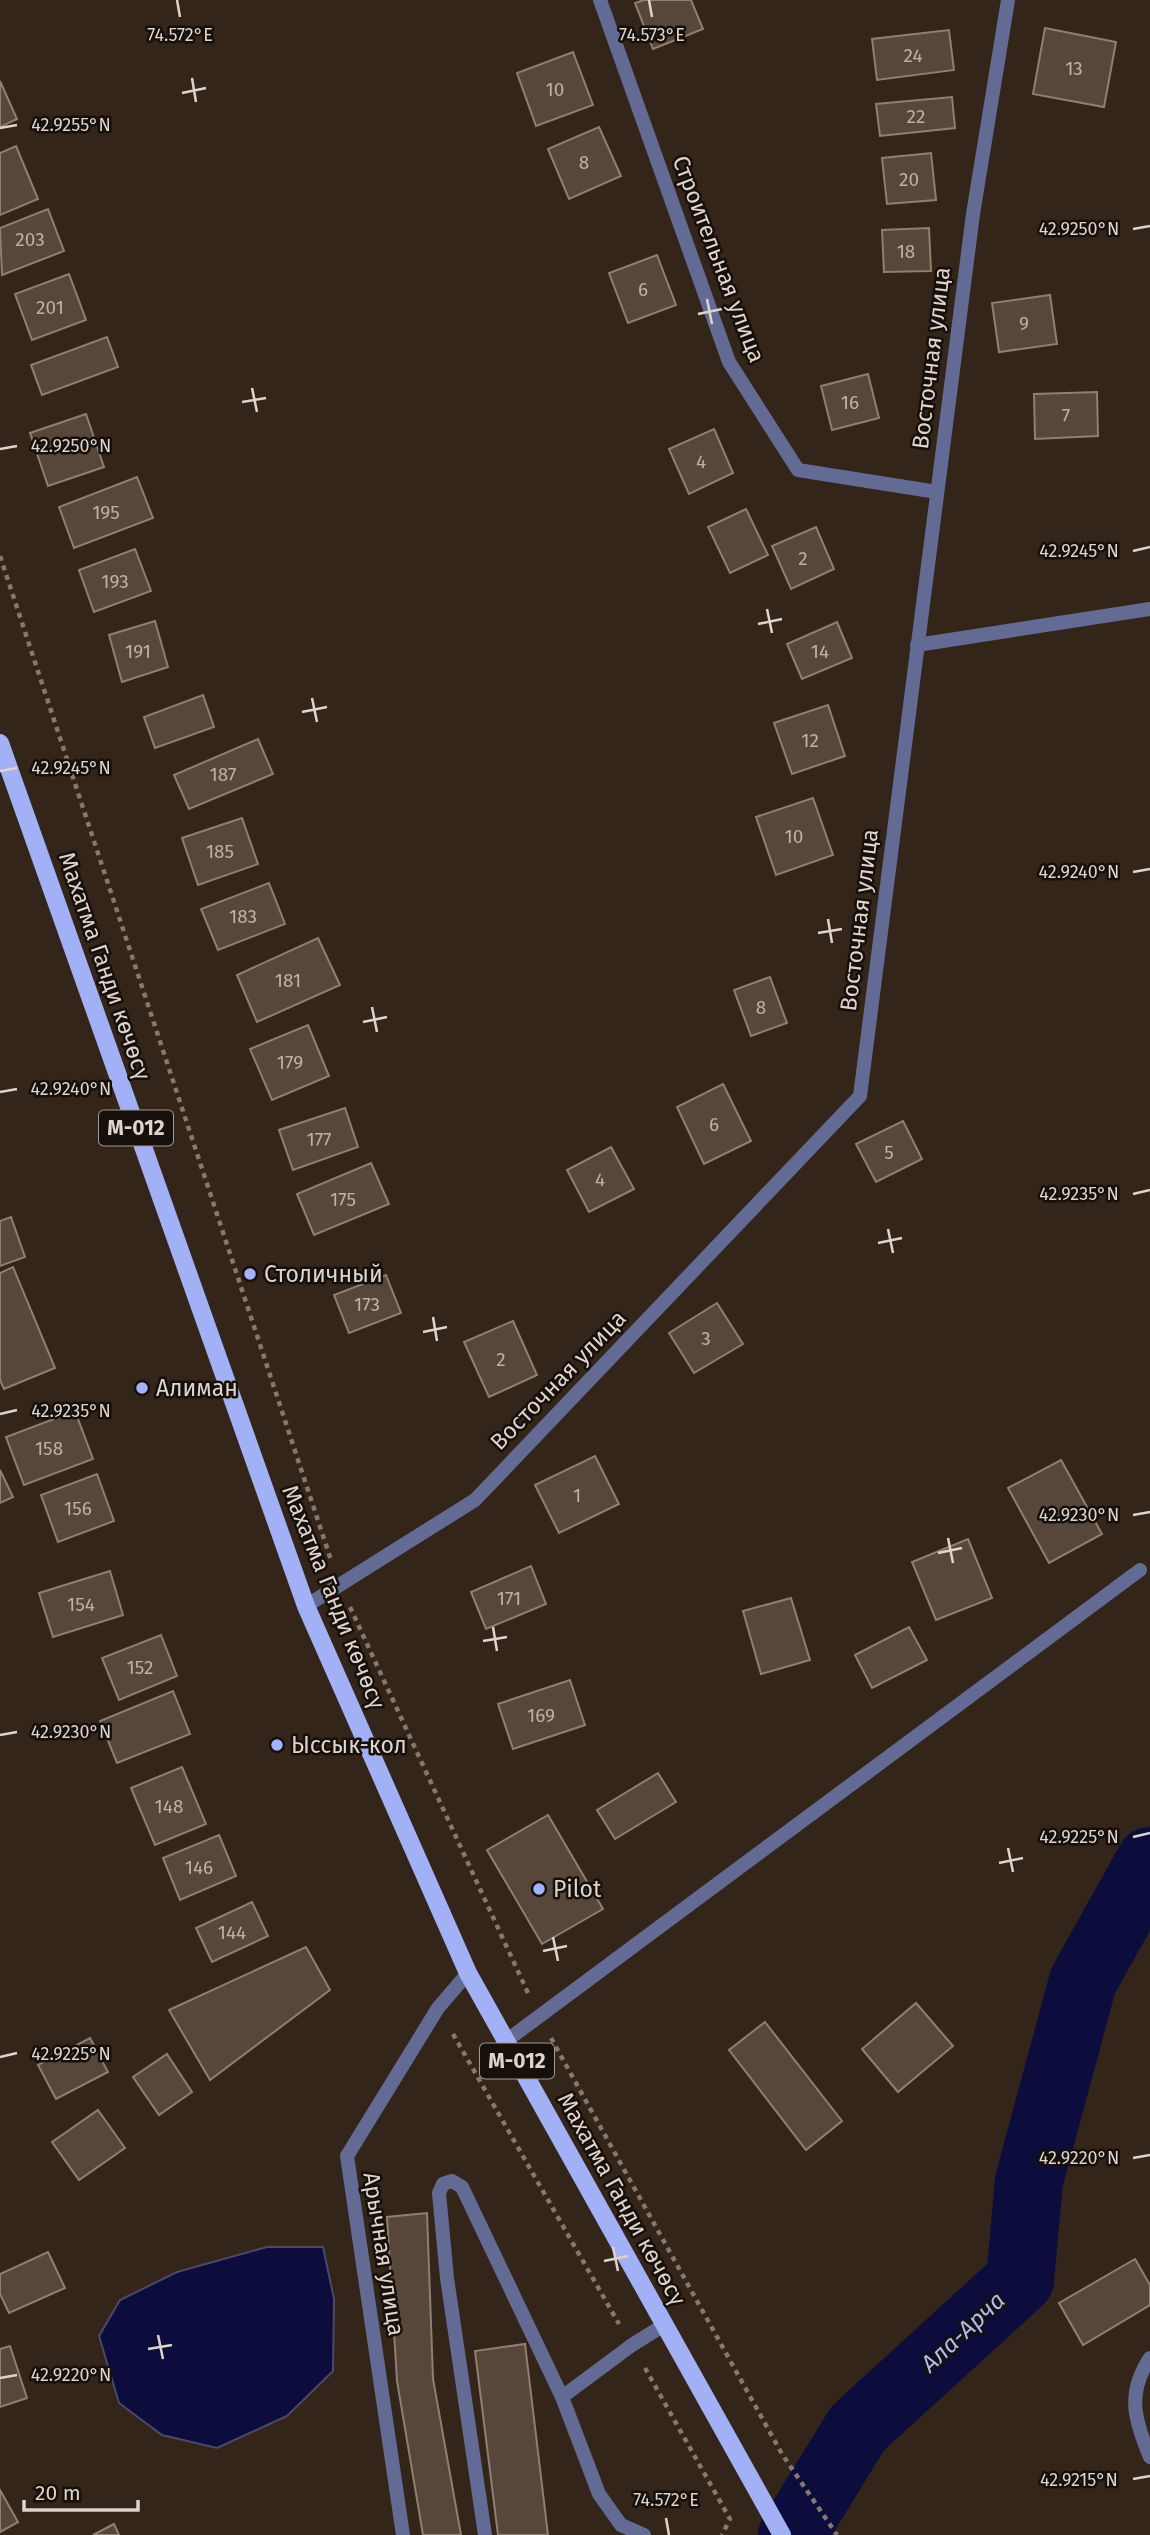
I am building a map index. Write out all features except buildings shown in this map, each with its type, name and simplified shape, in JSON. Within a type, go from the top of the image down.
[{"type":"main road","name":"Махатма Ганди көчөсү","points":[[0,743],[306,1606],[468,1973],[782,2535]]},
{"type":"street","name":"Строительная улица","points":[[600,0],[729,362],[799,470],[937,492]]},
{"type":"street","name":"Восточная улица","points":[[306,1606],[475,1500],[860,1096],[973,214],[1008,0]]},
{"type":"street","points":[[918,645],[1150,609]]},
{"type":"street","points":[[506,2041],[1140,1570]]},
{"type":"street","name":"Арычная улица","points":[[404,2535],[347,2156],[438,2008],[468,1973]]},
{"type":"street","points":[[485,2535],[447,2278],[439,2193],[443,2184],[452,2181],[462,2187],[562,2397],[600,2494],[621,2525],[644,2535]]},
{"type":"street","points":[[562,2397],[632,2345],[664,2325]]},
{"type":"street","points":[[1150,2358],[1135,2390],[1135,2401],[1136,2424],[1150,2457]]},
{"type":"path","points":[[0,556],[339,1584],[539,2017],[782,2454],[836,2535]]},
{"type":"path","points":[[438,2008],[730,2519],[722,2535]]},
{"type":"shaded area","points":[[267,2247],[323,2247],[334,2299],[333,2371],[287,2416],[217,2448],[162,2435],[119,2403],[99,2336],[120,2300],[177,2272]]},
{"type":"waterway","name":"Ала-Арча","points":[[792,2535],[858,2428],[1020,2280],[1029,2181],[1083,1981],[1150,1861]]},
{"type":"place","name":"Столичный","points":[[250,1274]]},
{"type":"place","name":"Алиман","points":[[142,1388]]},
{"type":"place","name":"Ыссык-кол","points":[[277,1745]]},
{"type":"place","name":"Pilot","points":[[539,1889]]}]
